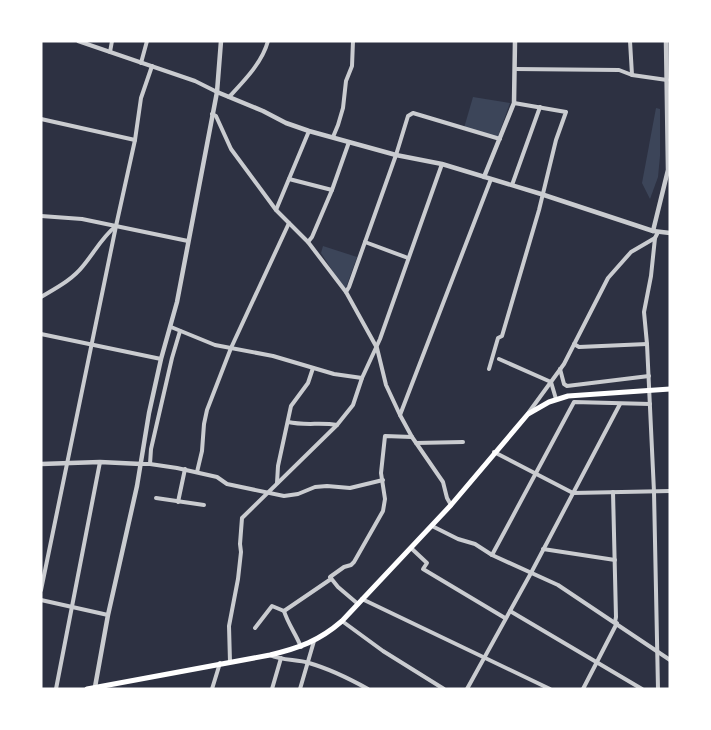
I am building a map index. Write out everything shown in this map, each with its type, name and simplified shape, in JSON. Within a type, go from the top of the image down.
[{"type":"main road","points":[[87,689],[270,655],[301,647],[314,641],[327,634],[342,621],[432,526],[528,414],[556,399],[581,394],[670,389]]},
{"type":"street","points":[[78,41],[195,81],[286,123],[308,131],[396,155],[442,164],[655,231],[670,234]]},
{"type":"street","points":[[110,52],[112,41]]},
{"type":"street","points":[[141,63],[147,41]]},
{"type":"street","points":[[96,688],[108,615],[160,359],[177,302],[217,92],[221,41]]},
{"type":"street","points":[[229,97],[259,62],[268,41]]},
{"type":"street","points":[[333,137],[343,108],[346,81],[352,66],[353,41]]},
{"type":"street","points":[[484,177],[514,103],[515,41]]},
{"type":"street","points":[[630,41],[632,75]]},
{"type":"street","points":[[658,689],[654,492],[644,312],[651,276],[655,231],[668,170],[666,41]]},
{"type":"street","points":[[41,590],[116,226],[136,140],[141,98],[152,66]]},
{"type":"street","points":[[515,69],[619,70],[632,75],[667,80]]},
{"type":"street","points":[[489,369],[498,338],[502,336],[556,140],[566,112],[514,103]]},
{"type":"street","points":[[512,185],[540,107]]},
{"type":"street","points":[[346,292],[396,155],[408,116],[413,113],[500,139]]},
{"type":"street","points":[[212,114],[216,116],[231,149],[276,210],[308,242],[346,292],[376,348],[386,385],[400,415],[412,437],[443,482],[451,505]]},
{"type":"street","points":[[41,119],[136,140]]},
{"type":"street","points":[[276,210],[308,131]]},
{"type":"street","points":[[308,242],[312,237],[332,190],[349,142]]},
{"type":"street","points":[[230,662],[229,627],[238,579],[242,518],[337,425],[353,405],[362,378],[376,348],[442,164]]},
{"type":"street","points":[[289,179],[332,190]]},
{"type":"street","points":[[400,415],[492,179]]},
{"type":"street","points":[[41,216],[82,219],[188,240]]},
{"type":"street","points":[[197,472],[202,451],[207,410],[232,348],[290,223]]},
{"type":"street","points":[[41,297],[66,282],[82,268],[108,232],[116,226]]},
{"type":"street","points":[[528,414],[560,369],[608,278],[631,252],[654,238]]},
{"type":"street","points":[[365,242],[408,258]]},
{"type":"street","points":[[171,327],[215,345],[273,356],[334,374],[362,378]]},
{"type":"street","points":[[150,464],[153,440],[180,331]]},
{"type":"street","points":[[41,334],[160,359]]},
{"type":"street","points":[[574,344],[579,346],[647,344]]},
{"type":"street","points":[[499,359],[551,382],[556,399]]},
{"type":"street","points":[[277,483],[278,466],[291,406],[308,383],[313,368]]},
{"type":"street","points":[[560,369],[564,384],[567,386],[648,376]]},
{"type":"street","points":[[492,555],[574,402],[650,404]]},
{"type":"street","points":[[467,689],[531,573],[620,404]]},
{"type":"street","points":[[288,422],[301,425],[328,423],[337,425]]},
{"type":"street","points":[[284,611],[331,580],[330,577],[344,566],[351,565],[354,562],[383,511],[385,499],[382,464],[385,436],[412,437]]},
{"type":"street","points":[[416,443],[462,442]]},
{"type":"street","points":[[494,452],[573,493],[670,491]]},
{"type":"street","points":[[56,689],[100,462]]},
{"type":"street","points":[[41,464],[100,462],[150,464],[217,477],[227,484],[267,494],[291,496],[315,486],[350,488],[383,480]]},
{"type":"street","points":[[178,502],[185,470]]},
{"type":"street","points":[[583,689],[616,623],[613,492]]},
{"type":"street","points":[[156,498],[204,506]]},
{"type":"street","points":[[432,526],[458,539],[474,544],[492,555],[558,585],[670,660]]},
{"type":"street","points":[[411,548],[427,563],[423,569],[505,618]]},
{"type":"street","points":[[543,549],[615,560]]},
{"type":"street","points":[[331,580],[360,602],[550,689]]},
{"type":"street","points":[[41,600],[108,615]]},
{"type":"street","points":[[255,628],[272,606],[284,611]]},
{"type":"street","points":[[510,610],[642,689]]},
{"type":"street","points":[[284,611],[288,624],[296,633],[301,647]]},
{"type":"street","points":[[342,621],[383,651],[444,689]]},
{"type":"street","points":[[300,689],[314,641]]},
{"type":"street","points":[[270,655],[309,662],[368,689]]},
{"type":"street","points":[[272,689],[281,658]]},
{"type":"street","points":[[212,689],[220,663]]},
{"type":"shaded area","points":[[473,97],[510,103],[497,139],[464,128]]},
{"type":"shaded area","points":[[656,108],[660,109],[660,156],[658,177],[650,199],[642,183]]},
{"type":"shaded area","points":[[323,246],[357,257],[345,290],[321,253]]}]
